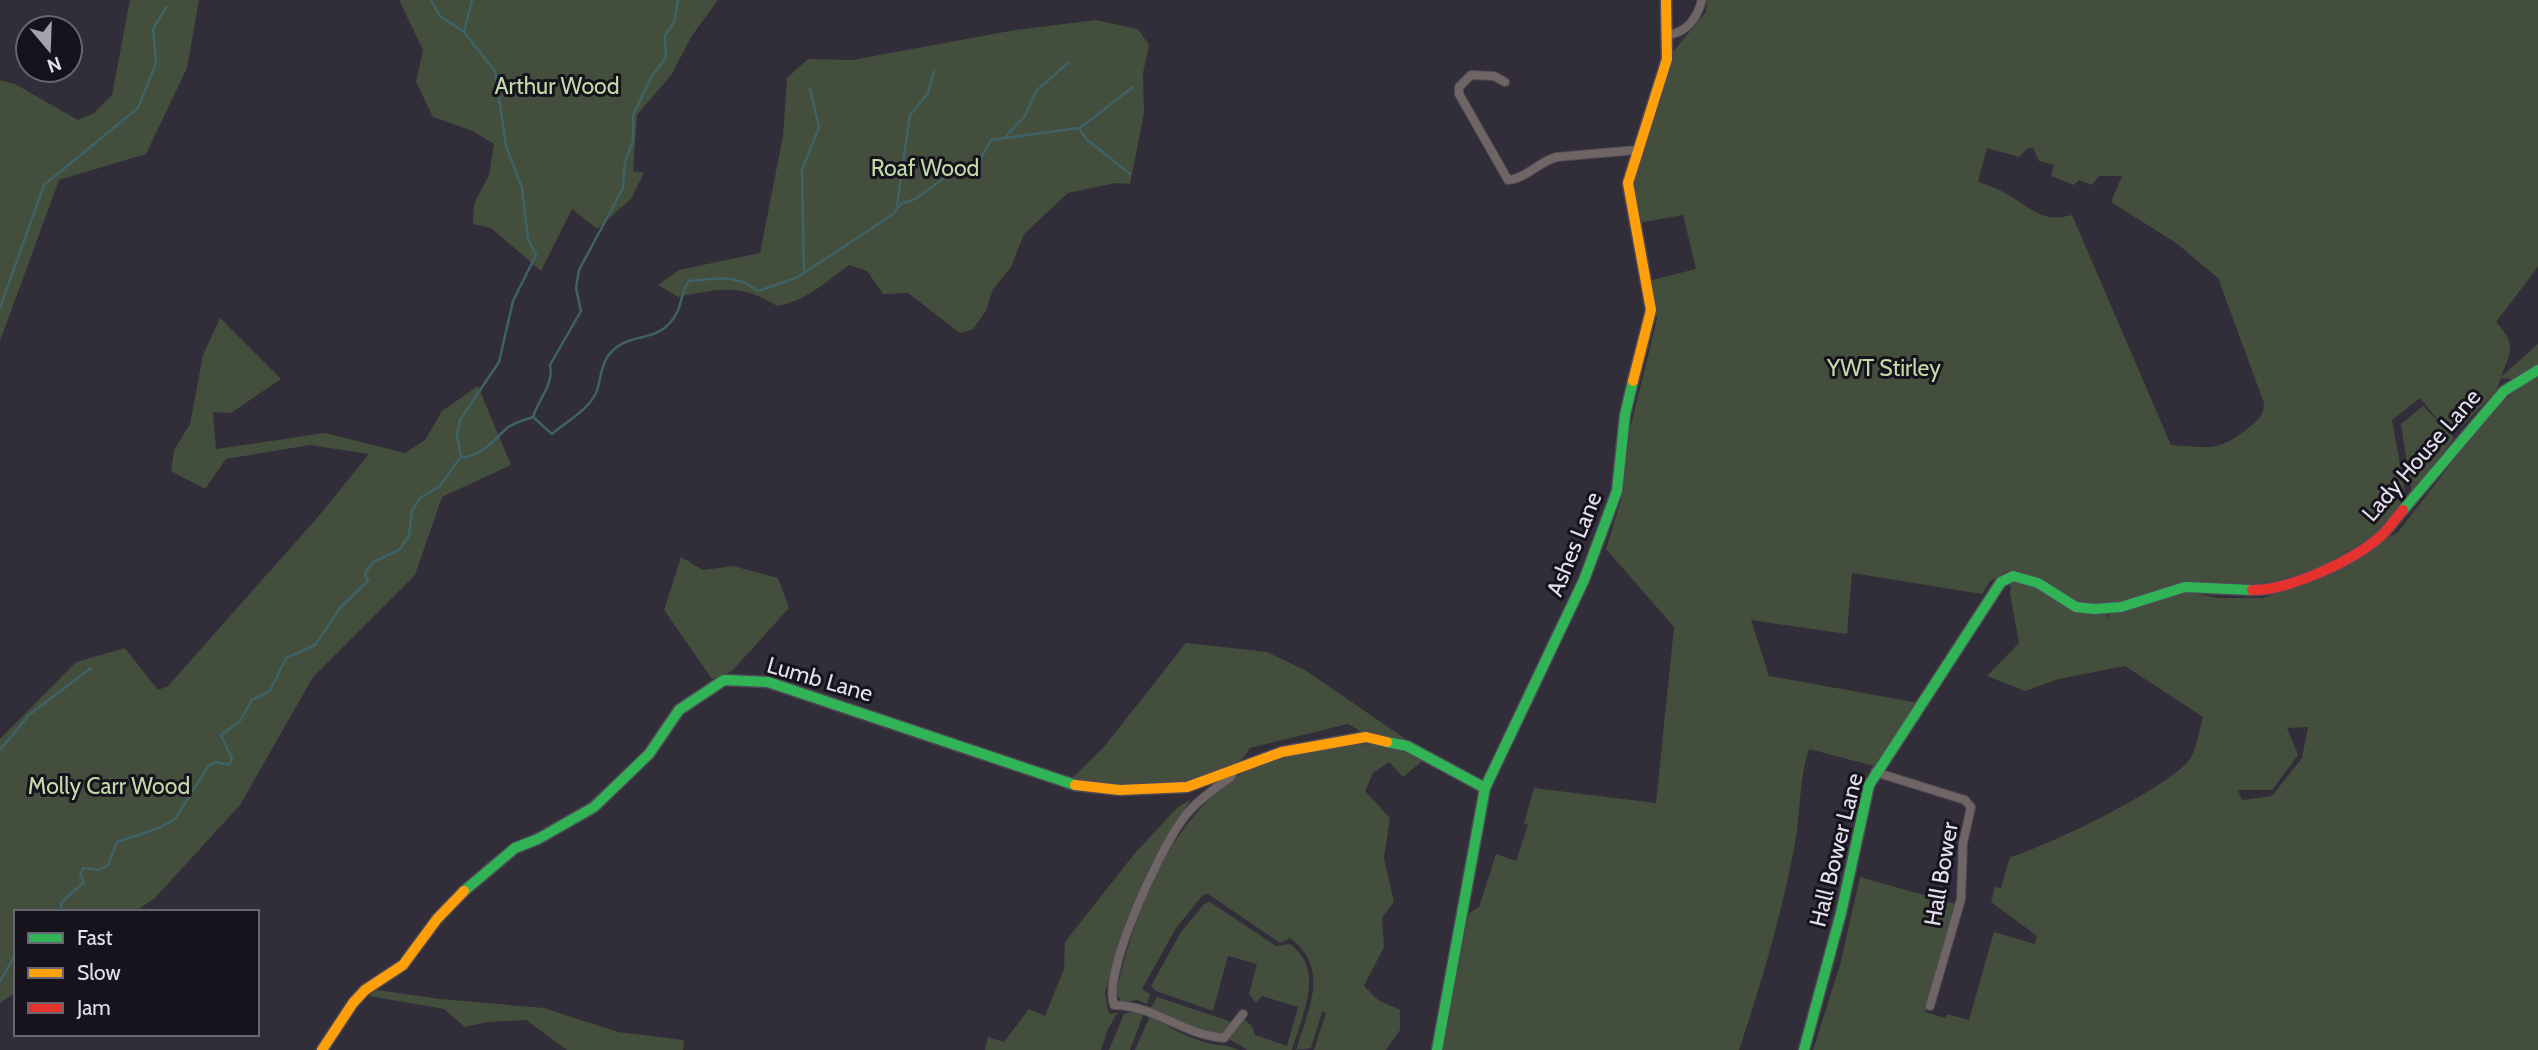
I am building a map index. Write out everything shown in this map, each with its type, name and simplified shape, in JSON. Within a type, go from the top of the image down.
[{"type":"street","name":"Ashes Lane","points":[[1437,1050],[1485,789],[1584,580],[1618,491],[1625,415],[1651,310],[1628,183],[1636,150],[1667,59],[1666,0]]},
{"type":"street","points":[[1668,35],[1687,26],[1698,16],[1702,0]]},
{"type":"street","points":[[1505,82],[1494,76],[1471,75],[1459,87],[1460,94],[1508,180],[1524,175],[1544,160],[1557,156],[1636,150]]},
{"type":"street","name":"Lady House Lane","points":[[2013,576],[2039,583],[2076,607],[2094,609],[2121,607],[2185,587],[2263,590],[2312,575],[2346,559],[2381,536],[2504,391],[2538,370]]},
{"type":"street","name":"Hall Bower Lane","points":[[1804,1050],[1841,913],[1869,785],[2001,582],[2013,576]]},
{"type":"street","name":"Lumb Lane","points":[[322,1050],[353,1003],[365,990],[403,965],[438,919],[482,873],[515,848],[538,839],[594,807],[649,754],[679,710],[724,680],[768,682],[1074,785],[1120,790],[1186,787],[1282,752],[1366,737],[1407,746],[1485,789]]},
{"type":"street","points":[[1235,768],[1231,777],[1182,819],[1147,886],[1123,944],[1110,994],[1114,1005],[1147,1010],[1189,1032],[1206,1037],[1224,1038],[1244,1014]]},
{"type":"street","name":"Hall Bower","points":[[1875,772],[1965,800],[1970,807],[1963,843],[1961,900],[1930,1006]]},
{"type":"green space","points":[[130,0],[199,0],[187,68],[146,154],[59,180],[0,341],[0,80],[15,84],[78,120],[94,113],[112,95]]},
{"type":"green space","name":"Arthur Wood","points":[[399,0],[718,0],[691,37],[672,74],[637,115],[633,171],[644,173],[631,199],[597,229],[572,209],[541,271],[491,228],[473,224],[474,204],[489,175],[494,144],[473,131],[433,117],[416,82],[423,50]]},
{"type":"green space","name":"YWT Stirley","points":[[1707,0],[2538,0],[2538,267],[2496,322],[2507,336],[2510,348],[2501,377],[2538,344],[2538,365],[2511,379],[2501,378],[2496,391],[2452,436],[2454,438],[2412,494],[2401,424],[2423,406],[2443,426],[2420,398],[2392,420],[2407,503],[2379,533],[2316,570],[2253,587],[2199,583],[2104,606],[2080,603],[2034,577],[2009,570],[1990,581],[1982,594],[1852,573],[1847,634],[1751,620],[1769,676],[1919,703],[1874,766],[1809,749],[1803,774],[1796,837],[1783,900],[1739,1050],[1441,1050],[1469,913],[1479,907],[1496,854],[1516,861],[1528,825],[1524,823],[1534,788],[1656,803],[1674,627],[1606,549],[1623,494],[1630,429],[1657,319],[1652,280],[1696,269],[1683,215],[1639,223],[1634,188],[1640,154],[1669,69],[1671,54],[1706,12]],"holes":[[[1987,148],[2019,157],[2028,148],[2033,148],[2039,161],[2054,165],[2051,176],[2074,185],[2079,180],[2092,185],[2099,176],[2122,176],[2111,202],[2176,243],[2218,278],[2264,403],[2261,415],[2254,423],[2237,437],[2219,445],[2171,445],[2072,215],[2044,215],[2002,191],[1978,182]]]},
{"type":"green space","name":"Roaf Wood","points":[[1096,20],[1138,29],[1149,45],[1143,73],[1144,113],[1130,184],[1116,183],[1068,193],[1024,234],[1011,267],[993,289],[986,311],[973,329],[960,333],[908,293],[883,294],[867,271],[849,265],[806,295],[777,306],[752,294],[729,290],[678,297],[658,285],[679,270],[760,253],[783,136],[787,78],[808,59],[852,60],[1015,30]]},
{"type":"green space","name":"Molly Carr Wood","points":[[220,318],[281,379],[231,413],[213,412],[216,449],[325,433],[405,453],[425,440],[442,411],[478,386],[511,465],[442,497],[415,575],[313,677],[240,805],[155,898],[137,910],[14,910],[14,993],[0,1003],[0,739],[76,662],[125,648],[158,690],[168,686],[317,518],[369,454],[310,445],[226,459],[205,489],[171,471],[174,450],[190,424],[203,355]]},
{"type":"green space","points":[[2538,376],[2538,1050],[1813,1050],[1840,965],[1860,877],[1956,904],[1925,1012],[1945,1018],[1947,1014],[1969,1020],[1994,932],[2035,944],[2037,936],[1991,902],[1995,887],[2001,888],[2010,857],[2076,830],[2128,803],[2172,775],[2187,763],[2193,754],[2203,717],[2125,666],[2059,679],[2025,691],[1987,676],[2019,643],[2010,594],[2011,579],[2105,611],[2109,620],[2109,611],[2188,592],[2218,598],[2263,598],[2301,585],[2354,559],[2398,532],[2493,410],[2528,380]],"holes":[[[2308,727],[2302,758],[2272,796],[2242,800],[2238,790],[2272,790],[2298,755],[2287,728]]]},
{"type":"green space","points":[[681,557],[703,570],[733,566],[778,578],[789,608],[732,671],[712,679],[664,610]]},
{"type":"green space","points":[[1186,643],[1267,652],[1305,670],[1407,740],[1363,733],[1348,724],[1250,748],[1237,764],[1218,774],[1195,781],[1141,785],[1071,779],[1103,748]]},
{"type":"green space","points":[[1369,744],[1405,752],[1422,761],[1403,777],[1389,762],[1373,773],[1365,791],[1390,818],[1384,858],[1394,902],[1382,918],[1384,947],[1364,986],[1378,1000],[1400,1010],[1400,1030],[1386,1050],[1314,1050],[1326,1013],[1322,1012],[1311,1048],[1296,1050],[1313,990],[1310,963],[1303,950],[1290,938],[1280,943],[1208,894],[1203,895],[1176,928],[1142,989],[1150,994],[1147,1004],[1137,1000],[1122,1002],[1116,994],[1133,931],[1145,900],[1175,841],[1217,792],[1244,772],[1271,759],[1304,751]]},
{"type":"green space","points":[[1191,799],[1145,877],[1119,942],[1105,993],[1109,1014],[1118,1012],[1108,1029],[1101,1050],[985,1050],[988,1037],[1004,1042],[1029,1009],[1045,1016],[1064,969],[1065,942],[1135,853],[1177,808]]},
{"type":"green space","points":[[1210,902],[1276,946],[1290,944],[1301,955],[1307,966],[1308,993],[1292,1050],[1248,1050],[1220,1034],[1192,1028],[1150,1009],[1157,997],[1235,1023],[1245,1020],[1252,1026],[1255,1035],[1287,1046],[1298,1007],[1262,996],[1256,1003],[1249,994],[1257,964],[1228,956],[1213,1011],[1156,991],[1151,986],[1181,932],[1205,903]]},
{"type":"green space","points":[[377,990],[440,999],[544,1008],[618,1032],[684,1040],[683,1050],[567,1050],[526,1020],[487,1022],[465,1027],[444,1009],[369,996]]},
{"type":"green space","points":[[1144,1013],[1130,1050],[1109,1050],[1124,1014]]},
{"type":"green space","points":[[1150,1016],[1194,1039],[1239,1050],[1135,1050]]},
{"type":"waterway","points":[[431,0],[440,16],[464,32],[495,71],[506,146],[522,188],[528,239],[536,255],[513,301],[499,362],[460,420],[457,435],[461,457]]},
{"type":"waterway","points":[[464,32],[472,0]]},
{"type":"waterway","points":[[533,417],[550,379],[550,365],[581,311],[576,288],[579,270],[623,188],[625,162],[633,141],[633,115],[653,74],[666,58],[665,36],[674,22],[678,0]]},
{"type":"waterway","points":[[0,308],[44,185],[138,108],[156,63],[153,29],[166,7]]},
{"type":"waterway","points":[[1006,136],[1025,116],[1036,91],[1069,62]]},
{"type":"waterway","points":[[897,206],[910,115],[928,93],[934,71]]},
{"type":"waterway","points":[[1080,128],[1133,87]]},
{"type":"waterway","points":[[804,272],[802,170],[819,127],[810,88]]},
{"type":"waterway","points":[[62,910],[61,903],[84,882],[80,875],[83,868],[99,870],[108,865],[117,842],[159,828],[175,819],[209,765],[216,762],[229,765],[232,759],[221,735],[240,721],[252,700],[270,691],[286,658],[315,645],[340,608],[368,581],[365,573],[373,562],[399,550],[409,536],[412,511],[420,498],[440,486],[460,458],[481,451],[512,425],[533,417],[552,434],[576,415],[596,393],[608,356],[630,340],[654,334],[669,324],[677,312],[689,281],[733,279],[758,291],[796,278],[892,215],[901,204],[915,199],[950,174],[970,166],[981,158],[991,140],[1079,128],[1086,139],[1130,174]]},
{"type":"waterway","points":[[0,750],[29,715],[91,668]]},
{"type":"waterway","points":[[0,981],[14,957]]},
{"type":"traffic: fast","points":[[2403,510],[2504,391],[2538,370]]},
{"type":"traffic: fast","points":[[1437,1050],[1485,788],[1584,580],[1617,491],[1625,415],[1633,381]]},
{"type":"traffic: fast","points":[[1804,1050],[1841,913],[1869,785],[2001,582],[2013,576],[2038,583],[2076,607],[2094,609],[2121,607],[2185,587],[2252,590]]},
{"type":"traffic: fast","points":[[464,891],[515,848],[538,839],[594,807],[649,754],[679,710],[724,680],[768,682],[1075,785]]},
{"type":"traffic: fast","points":[[1387,742],[1407,746],[1485,788]]},
{"type":"traffic: slow","points":[[1633,381],[1651,310],[1628,183],[1667,59],[1666,0]]},
{"type":"traffic: slow","points":[[1075,785],[1120,790],[1187,787],[1282,752],[1366,737],[1387,742]]},
{"type":"traffic: slow","points":[[322,1050],[353,1003],[365,990],[403,965],[437,919],[464,891]]},
{"type":"traffic: jam","points":[[2252,590],[2302,580],[2338,564],[2370,545],[2403,510]]}]
